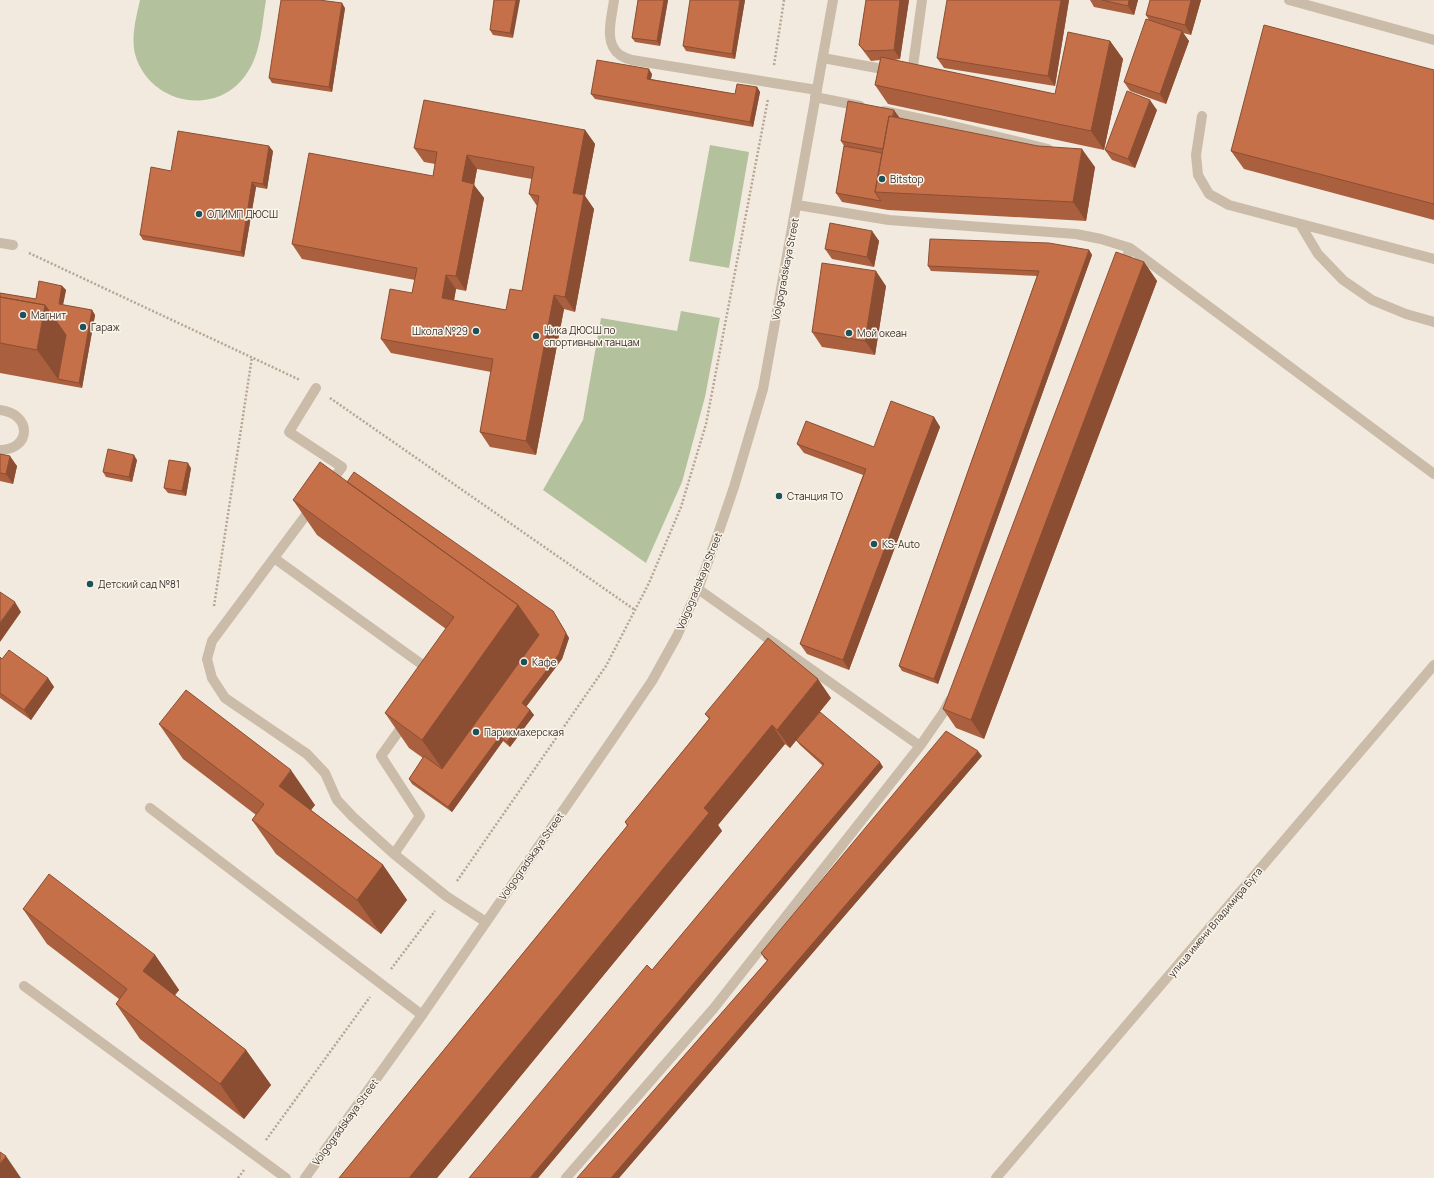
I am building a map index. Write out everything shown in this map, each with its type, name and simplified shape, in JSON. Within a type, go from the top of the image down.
[{"type":"street","points":[[614,0],[610,29],[611,43],[619,55],[632,60],[771,82],[1057,151]]},
{"type":"street","name":"Volgogradskaya Street","points":[[305,1178],[422,1015],[652,681],[677,636],[698,589],[734,487],[763,389],[833,0]]},
{"type":"street","points":[[822,58],[904,73],[909,72],[913,66],[922,0]]},
{"type":"street","points":[[1289,0],[1434,40]]},
{"type":"street","points":[[1202,116],[1196,155],[1198,175],[1208,194],[1229,205],[1434,259]]},
{"type":"street","points":[[797,205],[889,220],[1076,234],[1101,239],[1130,248],[1434,474]]},
{"type":"street","points":[[1300,224],[1318,254],[1343,280],[1372,300],[1406,314],[1434,322]]},
{"type":"street","points":[[0,243],[12,245]]},
{"type":"street","points":[[1119,277],[1130,248]]},
{"type":"street","points":[[316,388],[289,432],[342,467],[212,641],[207,660],[212,678],[225,698],[307,754],[325,773],[337,800],[353,817],[394,854],[446,896],[486,922]]},
{"type":"street","points":[[0,410],[17,415],[23,424],[24,434],[20,443],[14,448],[0,450]]},
{"type":"street","points":[[274,558],[437,675],[433,682]]},
{"type":"street","points":[[698,589],[920,746]]},
{"type":"street","name":"улица имени Владимира Бута","points":[[996,1178],[1434,666]]},
{"type":"street","points":[[566,1178],[714,1008],[920,746],[943,713],[957,689]]},
{"type":"street","points":[[394,854],[420,816],[381,756],[411,713]]},
{"type":"street","points":[[150,808],[422,1015]]},
{"type":"street","points":[[24,986],[286,1178]]},
{"type":"path","points":[[238,1178],[380,983],[446,896],[606,666],[649,583],[681,507],[706,424],[771,82],[784,0]]},
{"type":"path","points":[[12,245],[316,388],[635,610]]},
{"type":"path","points":[[212,641],[214,604],[252,357]]},
{"type":"green space","points":[[140,0],[266,0],[258,47],[252,65],[247,73],[234,87],[219,96],[203,100],[185,100],[169,94],[154,85],[143,71],[135,54],[134,34]]},
{"type":"green space","points":[[710,145],[749,152],[729,268],[689,261]]},
{"type":"green space","points":[[681,311],[720,318],[705,397],[682,482],[646,563],[543,490],[583,420],[601,318],[677,331]]},
{"type":"building","points":[[281,0],[319,0],[342,3],[329,87],[269,78]]},
{"type":"building","points":[[494,0],[516,0],[510,33],[490,30]]},
{"type":"building","points":[[638,0],[664,0],[657,41],[632,38]]},
{"type":"building","points":[[690,0],[740,0],[732,54],[683,46]]},
{"type":"building","points":[[866,0],[900,0],[894,50],[865,51],[859,45]]},
{"type":"building","points":[[947,0],[1061,0],[1048,76],[937,58]]},
{"type":"building","points":[[1102,0],[1129,0],[1128,6]]},
{"type":"building","points":[[1150,0],[1191,0],[1185,25],[1146,15]]},
{"type":"building","points":[[1146,19],[1182,31],[1160,94],[1124,82]]},
{"type":"building","points":[[1264,25],[1434,70],[1434,204],[1231,151]]},
{"type":"building","points":[[1068,32],[1110,41],[1091,131],[875,85],[881,57],[1055,94]]},
{"type":"building","points":[[597,60],[649,69],[647,79],[735,94],[737,84],[757,87],[750,122],[591,94]]},
{"type":"building","points":[[1127,91],[1150,100],[1128,159],[1105,150]]},
{"type":"building","points":[[424,100],[585,130],[573,193],[584,195],[565,297],[554,295],[526,441],[480,432],[493,359],[381,339],[390,289],[412,293],[417,268],[292,244],[309,153],[433,176],[437,152],[414,148]],"holes":[[[467,155],[534,167],[529,194],[539,196],[522,291],[510,289],[506,310],[442,298],[446,275],[456,276],[474,184],[462,181]]]},
{"type":"building","points":[[848,101],[894,110],[892,117],[889,116],[883,149],[841,141]]},
{"type":"building","points":[[889,116],[1038,146],[1082,149],[1073,202],[875,192]]},
{"type":"building","name":"ОЛИМП ДЮСШ","points":[[178,131],[269,146],[263,184],[252,182],[241,252],[140,235],[151,167],[171,171]]},
{"type":"building","points":[[844,146],[882,153],[875,192],[881,201],[836,193]]},
{"type":"building","points":[[830,223],[872,231],[867,257],[825,249]]},
{"type":"building","points":[[930,239],[1049,243],[1089,250],[934,679],[899,666],[1039,271],[928,266]]},
{"type":"building","points":[[1116,252],[1144,262],[971,720],[943,709]]},
{"type":"building","points":[[822,263],[876,271],[865,341],[812,332]]},
{"type":"building","points":[[39,281],[62,286],[59,304],[92,310],[79,383],[58,379],[66,335],[45,305],[0,297],[0,293],[36,299]]},
{"type":"building","points":[[0,297],[45,305],[37,350],[0,343]]},
{"type":"building","points":[[891,401],[934,417],[843,660],[800,644],[866,469],[797,444],[806,421],[874,447]]},
{"type":"building","points":[[108,449],[134,455],[129,477],[103,472]]},
{"type":"building","points":[[0,454],[10,456],[6,474],[0,473]]},
{"type":"building","points":[[169,460],[188,463],[182,491],[164,488]]},
{"type":"building","points":[[320,462],[518,605],[422,740],[385,713],[454,617],[293,500]]},
{"type":"building","points":[[354,472],[553,611],[566,633],[559,654],[522,703],[530,710],[507,742],[500,736],[448,807],[409,779],[424,756],[442,769],[539,635],[518,605],[347,482]]},
{"type":"building","points":[[0,592],[15,602],[0,623]]},
{"type":"building","points":[[768,638],[818,679],[777,730],[772,725],[704,808],[709,813],[409,1178],[339,1178],[628,825],[625,822],[710,718],[705,714]]},
{"type":"building","points":[[9,650],[48,678],[24,710],[0,693],[0,657],[2,659]]},
{"type":"building","points":[[186,690],[291,770],[279,786],[383,865],[357,900],[252,820],[264,804],[159,724]]},
{"type":"building","points":[[820,712],[880,762],[530,1178],[469,1178],[647,965],[652,970],[824,764],[796,740]]},
{"type":"building","points":[[946,731],[978,751],[611,1178],[577,1178],[768,960],[761,953]]},
{"type":"building","points":[[49,874],[155,955],[143,971],[246,1050],[220,1084],[116,1004],[127,989],[23,909]]},
{"type":"building","points":[[0,1152],[6,1156],[0,1164]]},
{"type":"place","name":"Bitstop","points":[[882,179]]},
{"type":"place","name":"ОЛИМП ДЮСШ","points":[[199,214]]},
{"type":"place","name":"Магнит","points":[[23,315]]},
{"type":"place","name":"Гараж","points":[[83,327]]},
{"type":"place","name":"Школа №29","points":[[476,331]]},
{"type":"place","name":"Мой океан","points":[[849,333]]},
{"type":"place","name":"Ника ДЮСШ по спортивным танцам","points":[[536,336]]},
{"type":"place","name":"Станция ТО","points":[[779,496]]},
{"type":"place","name":"KS-Auto","points":[[874,544]]},
{"type":"place","name":"Детский сад №81","points":[[90,584]]},
{"type":"place","name":"Кафе","points":[[524,662]]},
{"type":"place","name":"Парикмахерская","points":[[476,732]]}]
